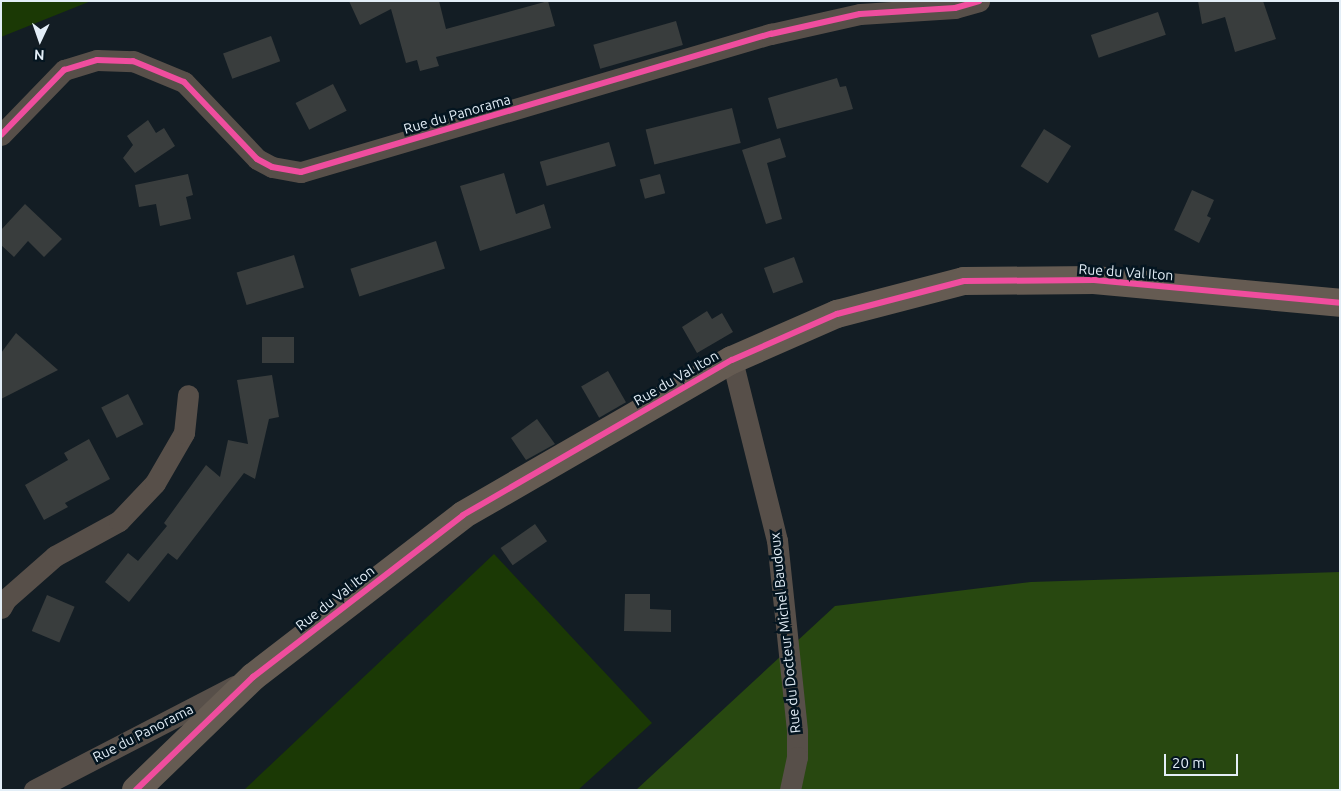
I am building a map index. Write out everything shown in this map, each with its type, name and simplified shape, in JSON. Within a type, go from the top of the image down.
[{"type":"street","name":"Rue du Panorama","points":[[1,136],[64,70],[97,60],[133,62],[184,82],[257,159],[272,167],[301,172],[770,34],[860,14],[979,1]]},
{"type":"street","name":"Rue du Val Iton","points":[[136,790],[253,677],[463,515],[732,360],[837,314],[964,281],[1094,280],[1340,303]]},
{"type":"street","name":"Rue du Docteur Michel Baudoux","points":[[732,360],[778,540],[797,731],[797,757],[790,790]]},
{"type":"street","points":[[1,608],[6,599],[55,556],[119,521],[155,483],[184,433],[188,396]]},
{"type":"street","name":"Rue du Panorama","points":[[34,790],[253,677]]},
{"type":"green space","points":[[1,1],[91,1],[1,37]]},
{"type":"green space","points":[[494,554],[652,723],[578,790],[244,790]]},
{"type":"green space","points":[[1340,572],[1340,790],[636,790],[835,606],[1031,582]]},
{"type":"building","points":[[349,1],[439,1],[446,29],[548,1],[555,26],[436,57],[439,66],[420,71],[417,60],[406,63],[391,9],[360,25]]},
{"type":"building","points":[[1198,1],[1263,1],[1276,39],[1235,52],[1225,17],[1202,24]]},
{"type":"building","points":[[1158,12],[1166,35],[1099,58],[1091,35]]},
{"type":"building","points":[[676,21],[683,45],[600,69],[593,45]]},
{"type":"building","points":[[271,36],[280,61],[232,79],[223,53]]},
{"type":"building","points":[[837,78],[840,87],[846,86],[853,109],[777,129],[768,98]]},
{"type":"building","points":[[333,84],[347,111],[309,130],[296,103]]},
{"type":"building","points":[[732,108],[741,143],[654,164],[646,130]]},
{"type":"building","points":[[148,120],[156,133],[164,128],[175,146],[135,173],[123,158],[133,145],[127,136]]},
{"type":"building","points":[[1044,129],[1071,146],[1048,183],[1021,166]]},
{"type":"building","points":[[780,138],[786,157],[767,163],[782,219],[766,224],[742,150]]},
{"type":"building","points":[[609,142],[616,166],[547,186],[540,162]]},
{"type":"building","points":[[504,173],[516,214],[544,204],[551,228],[480,251],[460,186]]},
{"type":"building","points":[[188,174],[193,195],[186,197],[191,219],[160,226],[156,204],[139,207],[135,185]]},
{"type":"building","points":[[660,174],[665,193],[645,199],[640,179]]},
{"type":"building","points":[[1192,190],[1214,200],[1207,216],[1211,218],[1199,243],[1174,230]]},
{"type":"building","points":[[25,204],[62,239],[44,257],[28,241],[14,257],[1,245],[1,230]]},
{"type":"building","points":[[436,241],[445,269],[359,296],[350,269]]},
{"type":"building","points":[[294,255],[304,288],[247,305],[237,273]]},
{"type":"building","points":[[794,257],[803,282],[773,293],[764,268]]},
{"type":"building","points":[[707,311],[712,319],[722,313],[733,332],[697,353],[682,327]]},
{"type":"building","points":[[16,333],[58,370],[1,399],[1,353]]},
{"type":"building","points":[[262,337],[294,337],[294,363],[262,363]]},
{"type":"building","points":[[608,371],[626,402],[599,418],[581,387]]},
{"type":"building","points":[[272,375],[279,417],[269,419],[255,479],[244,473],[177,560],[168,553],[129,602],[105,582],[128,553],[138,561],[167,526],[164,523],[206,465],[220,477],[228,440],[248,444],[237,380]]},
{"type":"building","points":[[128,394],[143,424],[117,438],[101,408]]},
{"type":"building","points":[[537,419],[555,444],[526,460],[511,438]]},
{"type":"building","points":[[89,439],[110,479],[65,503],[68,507],[44,520],[25,485],[68,460],[64,453]]},
{"type":"building","points":[[535,524],[547,541],[513,565],[501,548]]},
{"type":"building","points":[[625,594],[650,594],[650,609],[671,610],[671,632],[624,631]]},
{"type":"building","points":[[47,595],[75,607],[59,643],[32,631]]},
{"type":"cycle path","points":[[1,135],[64,70],[97,60],[133,61],[184,82],[257,159],[272,167],[301,172],[771,34],[860,14],[955,8],[979,1]]},
{"type":"cycle path","points":[[136,790],[253,677],[463,515],[732,360],[837,314],[964,281],[1094,280],[1340,303]]}]
